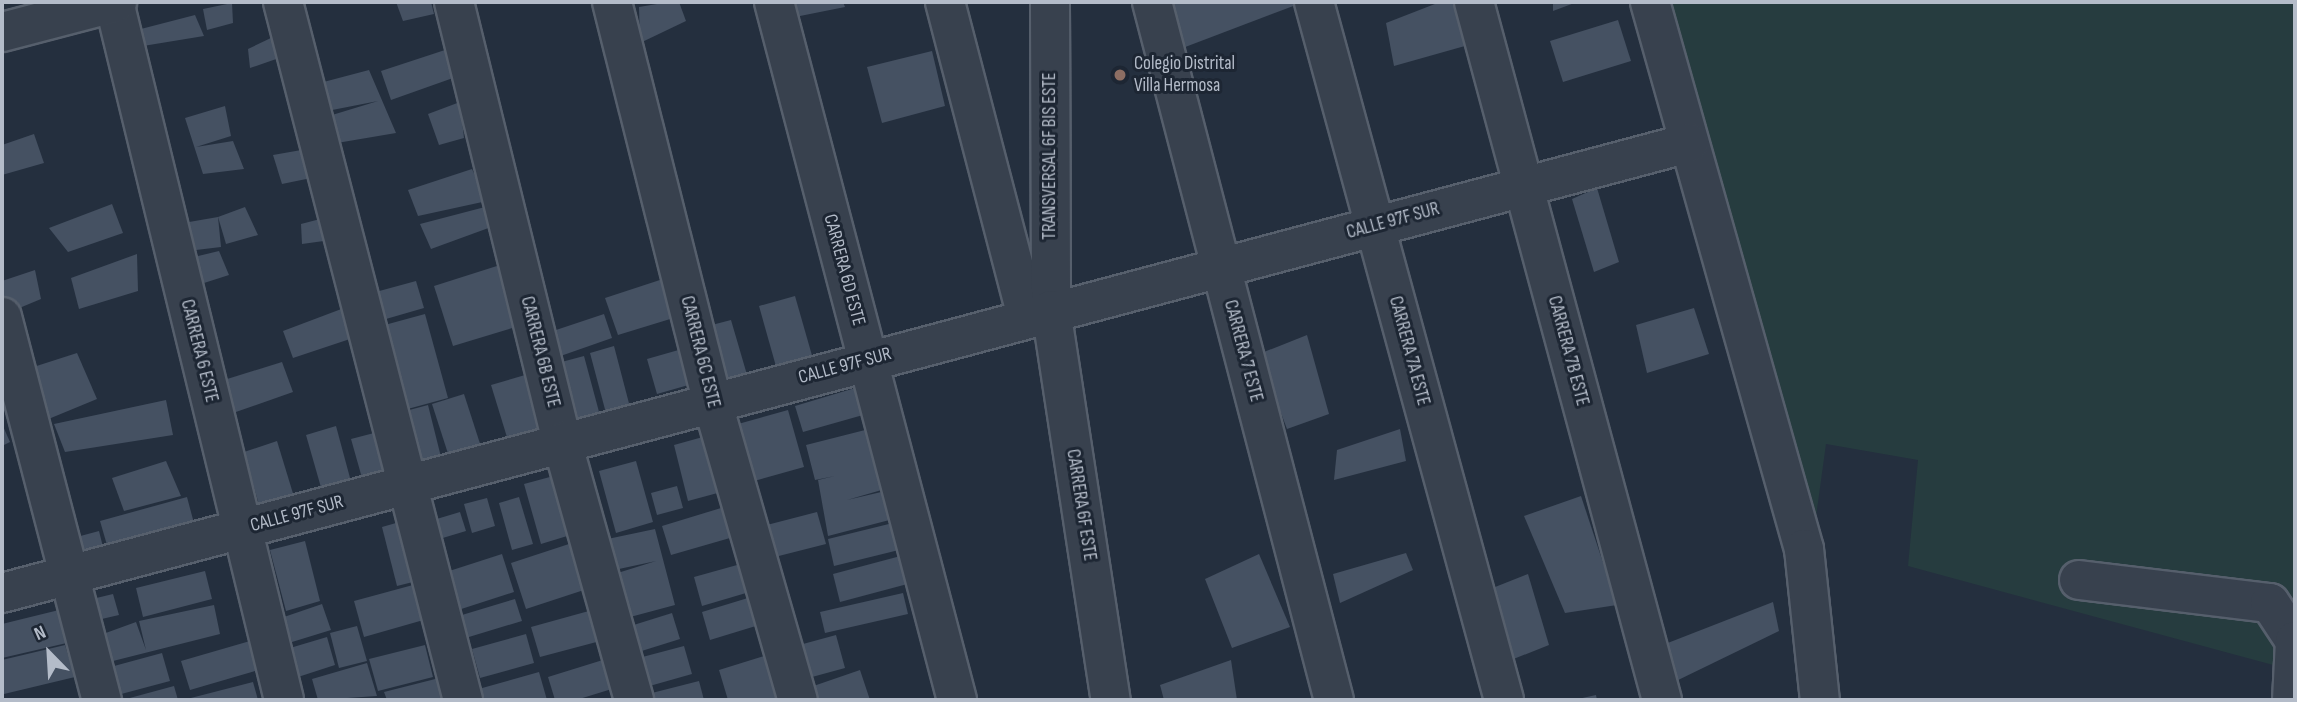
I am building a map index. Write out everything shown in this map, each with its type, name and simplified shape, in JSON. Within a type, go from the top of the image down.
[{"type":"street","points":[[2,32],[115,2]]},
{"type":"street","name":"CARRERA 6 ESTE","points":[[115,2],[284,700]]},
{"type":"street","points":[[283,2],[410,483],[463,700]]},
{"type":"street","name":"CARRERA 6B ESTE","points":[[454,2],[562,442],[634,700]]},
{"type":"street","name":"CARRERA 6C ESTE","points":[[612,2],[712,401],[798,700]]},
{"type":"street","name":"CARRERA 6D ESTE","points":[[774,2],[957,700]]},
{"type":"street","name":"CARRERA 6F ESTE","points":[[944,2],[1039,313],[1111,700]]},
{"type":"street","name":"TRANSVERSAL 6F BIS ESTE","points":[[1039,313],[1050,2]]},
{"type":"street","name":"CARRERA 7 ESTE","points":[[1152,2],[1335,700]]},
{"type":"street","name":"CARRERA 7A ESTE","points":[[1314,2],[1504,700]]},
{"type":"street","name":"CARRERA 7B ESTE","points":[[1474,2],[1662,700]]},
{"type":"street","points":[[1650,2],[1804,549],[1820,700]]},
{"type":"street","name":"CALLE 97F SUR","points":[[2,593],[1039,313],[1689,143]]},
{"type":"street","points":[[2,317],[102,700]]},
{"type":"street","points":[[2079,580],[2270,603],[2284,619],[2295,641],[2292,700]]},
{"type":"green space","points":[[1665,2],[2295,2],[2295,671],[1908,566],[1918,460],[1826,444],[1813,539]]},
{"type":"building","points":[[396,2],[431,2],[434,14],[403,21]]},
{"type":"building","points":[[679,2],[686,21],[640,43],[639,7]]},
{"type":"building","points":[[785,2],[843,2],[845,7],[790,18]]},
{"type":"building","points":[[1171,2],[1294,2],[1296,5],[1180,49]]},
{"type":"building","points":[[1440,2],[1460,2],[1472,44],[1394,66],[1386,23]]},
{"type":"building","points":[[1553,2],[1577,2],[1553,11]]},
{"type":"building","points":[[232,3],[233,23],[207,30],[203,9]]},
{"type":"building","points":[[195,15],[204,36],[143,46],[137,30]]},
{"type":"building","points":[[1618,20],[1631,61],[1563,82],[1550,41]]},
{"type":"building","points":[[273,37],[282,57],[250,68],[248,49]]},
{"type":"building","points":[[445,50],[453,78],[391,100],[381,71]]},
{"type":"building","points":[[932,51],[945,106],[882,123],[867,67]]},
{"type":"building","points":[[369,70],[396,133],[331,144],[319,119],[378,101],[322,112],[316,84]]},
{"type":"building","points":[[460,102],[464,138],[439,145],[428,114]]},
{"type":"building","points":[[225,106],[231,136],[196,147],[233,141],[244,169],[203,174],[185,118]]},
{"type":"building","points":[[34,134],[44,163],[2,175],[2,145]]},
{"type":"building","points":[[307,149],[316,177],[282,184],[273,155]]},
{"type":"building","points":[[472,169],[487,201],[418,216],[408,190]]},
{"type":"building","points":[[1597,188],[1619,262],[1594,272],[1572,199]]},
{"type":"building","points":[[112,204],[123,233],[68,252],[49,228]]},
{"type":"building","points":[[245,207],[258,235],[226,244],[218,217]]},
{"type":"building","points":[[485,207],[494,226],[431,249],[420,224]]},
{"type":"building","points":[[218,217],[221,247],[196,250],[189,222]]},
{"type":"building","points":[[324,218],[331,240],[302,244],[301,224]]},
{"type":"building","points":[[219,251],[229,275],[204,283],[194,257]]},
{"type":"building","points":[[137,254],[138,291],[79,309],[71,278]]},
{"type":"building","points":[[500,265],[519,326],[453,346],[434,286]]},
{"type":"building","points":[[35,270],[41,299],[5,314],[2,281]]},
{"type":"building","points":[[666,278],[680,316],[618,335],[605,298]]},
{"type":"building","points":[[416,281],[424,308],[379,321],[372,293]]},
{"type":"building","points":[[795,296],[815,366],[779,377],[759,306]]},
{"type":"building","points":[[344,308],[356,337],[293,358],[283,331]]},
{"type":"building","points":[[1694,308],[1709,354],[1647,373],[1636,325]]},
{"type":"building","points":[[425,314],[448,398],[404,410],[381,326]]},
{"type":"building","points":[[604,314],[612,338],[552,359],[544,334]]},
{"type":"building","points":[[731,320],[750,385],[722,393],[704,327]]},
{"type":"building","points":[[1307,335],[1329,414],[1287,429],[1259,354]]},
{"type":"building","points":[[614,346],[631,411],[607,417],[590,353]]},
{"type":"building","points":[[682,349],[692,384],[657,394],[647,359]]},
{"type":"building","points":[[77,353],[97,399],[34,425],[21,371]]},
{"type":"building","points":[[584,356],[602,423],[572,432],[554,364]]},
{"type":"building","points":[[282,362],[293,392],[233,413],[224,380]]},
{"type":"building","points":[[525,375],[545,436],[510,447],[491,385]]},
{"type":"building","points":[[855,388],[863,415],[803,432],[795,406]]},
{"type":"building","points":[[464,394],[484,456],[452,466],[432,404]]},
{"type":"building","points":[[166,400],[173,435],[65,452],[54,424]]},
{"type":"building","points":[[428,405],[443,465],[414,473],[398,413]]},
{"type":"building","points":[[788,410],[804,467],[747,483],[731,426]]},
{"type":"building","points":[[2,424],[10,442],[2,446]]},
{"type":"building","points":[[336,426],[353,489],[324,498],[306,435]]},
{"type":"building","points":[[873,428],[892,487],[847,500],[894,489],[901,517],[828,536],[818,480],[835,476],[815,480],[806,445]]},
{"type":"building","points":[[1400,429],[1406,461],[1334,480],[1337,450]]},
{"type":"building","points":[[374,433],[386,478],[364,485],[351,439]]},
{"type":"building","points":[[710,435],[725,491],[688,501],[674,445]]},
{"type":"building","points":[[277,441],[295,500],[261,512],[244,452]]},
{"type":"building","points":[[166,461],[181,496],[124,511],[112,478]]},
{"type":"building","points":[[636,461],[653,522],[616,533],[599,471]]},
{"type":"building","points":[[561,474],[577,533],[541,544],[524,484]]},
{"type":"building","points":[[677,486],[683,508],[657,515],[651,493]]},
{"type":"building","points":[[1581,496],[1617,605],[1565,613],[1524,516]]},
{"type":"building","points":[[187,497],[195,527],[109,552],[100,521]]},
{"type":"building","points":[[519,497],[533,544],[512,550],[499,503]]},
{"type":"building","points":[[487,498],[495,526],[472,533],[464,504]]},
{"type":"building","points":[[721,508],[730,538],[671,555],[662,526]]},
{"type":"building","points":[[460,512],[466,531],[436,540],[430,521]]},
{"type":"building","points":[[817,512],[826,544],[763,560],[755,528]]},
{"type":"building","points":[[410,519],[425,579],[397,586],[382,527]]},
{"type":"building","points":[[901,521],[907,548],[834,566],[828,539]]},
{"type":"building","points":[[655,529],[675,605],[619,620],[608,576],[656,561],[605,572],[598,541]]},
{"type":"building","points":[[99,531],[105,555],[81,562],[73,538]]},
{"type":"building","points":[[305,541],[320,601],[286,611],[270,550]]},
{"type":"building","points":[[572,543],[587,589],[526,609],[511,563]]},
{"type":"building","points":[[1406,553],[1413,570],[1340,603],[1333,574]]},
{"type":"building","points":[[502,554],[514,592],[452,612],[440,574]]},
{"type":"building","points":[[908,554],[915,582],[840,602],[833,574]]},
{"type":"building","points":[[1259,554],[1290,627],[1232,648],[1205,579]]},
{"type":"building","points":[[755,560],[763,588],[702,606],[694,577]]},
{"type":"building","points":[[205,571],[212,599],[143,617],[136,588]]},
{"type":"building","points":[[1528,574],[1549,645],[1506,662],[1485,591]]},
{"type":"building","points":[[424,582],[434,617],[364,637],[354,601]]},
{"type":"building","points":[[903,593],[908,614],[825,633],[820,612]]},
{"type":"building","points":[[113,594],[119,615],[93,621],[88,600]]},
{"type":"building","points":[[761,594],[769,622],[710,640],[702,612]]},
{"type":"building","points":[[515,599],[522,621],[459,640],[452,618]]},
{"type":"building","points":[[1773,602],[1779,631],[1672,683],[1660,646]]},
{"type":"building","points":[[322,604],[331,630],[292,642],[284,617]]},
{"type":"building","points":[[214,605],[220,634],[113,661],[103,634],[136,622],[146,650],[139,621]]},
{"type":"building","points":[[63,609],[71,642],[2,658],[2,624]]},
{"type":"building","points":[[596,609],[604,640],[540,657],[531,627]]},
{"type":"building","points":[[672,613],[680,639],[632,654],[624,628]]},
{"type":"building","points":[[357,626],[367,661],[339,668],[330,633]]},
{"type":"building","points":[[526,634],[534,663],[480,678],[472,649]]},
{"type":"building","points":[[836,635],[845,668],[801,680],[792,647]]},
{"type":"building","points":[[327,637],[335,665],[298,677],[290,648]]},
{"type":"building","points":[[250,641],[259,670],[190,690],[181,661]]},
{"type":"building","points":[[65,645],[75,677],[4,694],[2,660]]},
{"type":"building","points":[[425,645],[433,677],[378,691],[369,659]]},
{"type":"building","points":[[684,646],[692,674],[639,689],[631,660]]},
{"type":"building","points":[[162,653],[170,681],[110,697],[103,669]]},
{"type":"building","points":[[774,653],[790,700],[728,700],[719,670]]},
{"type":"building","points":[[606,659],[615,688],[576,700],[555,700],[548,677]]},
{"type":"building","points":[[1231,660],[1237,700],[1164,700],[1160,685]]},
{"type":"building","points":[[367,663],[377,696],[318,700],[312,679]]},
{"type":"building","points":[[860,670],[870,700],[802,700],[799,691]]},
{"type":"building","points":[[539,672],[547,700],[478,700],[475,690]]},
{"type":"building","points":[[455,674],[460,700],[387,700],[384,692]]},
{"type":"building","points":[[699,681],[704,700],[645,700],[644,695]]},
{"type":"building","points":[[253,682],[258,700],[187,700],[187,699]]},
{"type":"building","points":[[174,686],[178,700],[126,700],[126,699]]},
{"type":"building","points":[[1596,695],[1597,700],[1578,700],[1578,699]]},
{"type":"place","name":"Colegio Distrital Villa Hermosa","points":[[1120,75]]}]
